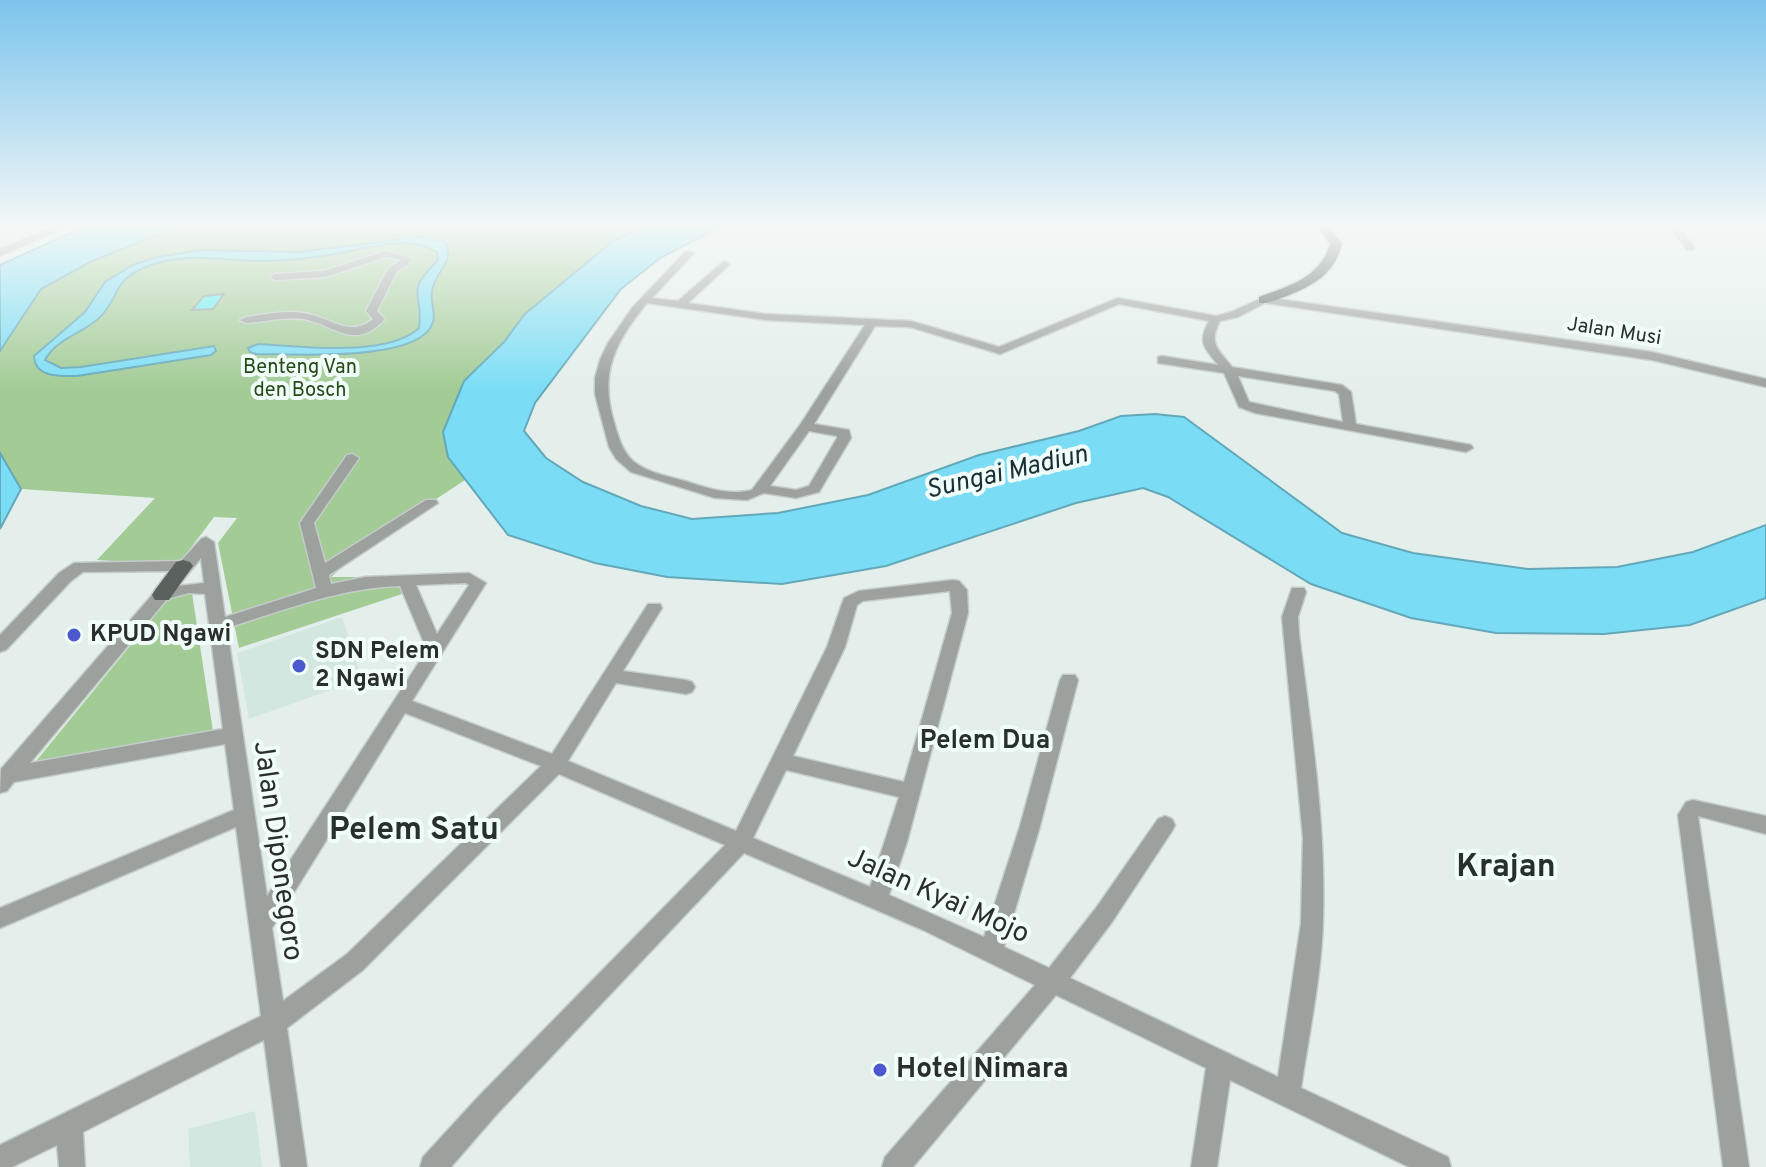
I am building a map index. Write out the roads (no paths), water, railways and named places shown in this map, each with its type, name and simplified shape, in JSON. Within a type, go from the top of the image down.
[{"type":"main road","points":[[1264,300],[1312,280]]},
{"type":"main road","points":[[162,595],[183,566]]},
{"type":"street","points":[[246,320],[305,316],[340,330],[367,328],[379,319],[371,311],[387,280]]},
{"type":"street","points":[[663,280],[645,300],[617,340],[601,377],[602,402],[616,453],[629,465],[653,476],[693,488],[742,497],[763,489],[796,494],[814,489],[844,438],[844,433],[806,426]]},
{"type":"street","points":[[680,305],[706,280]]},
{"type":"street","points":[[645,300],[765,317],[922,326],[1000,351],[1118,301],[1216,319],[1234,315],[1264,300]]},
{"type":"street","name":"Jalan Musi","points":[[1264,300],[1652,356],[1766,383]]},
{"type":"street","points":[[1216,319],[1207,335],[1208,344],[1228,369],[1246,406],[1466,448]]},
{"type":"street","points":[[763,489],[871,324]]},
{"type":"street","points":[[1162,360],[1342,390],[1345,392],[1350,427]]},
{"type":"street","points":[[325,591],[307,523],[352,458]]},
{"type":"street","points":[[322,572],[431,503]]},
{"type":"street","name":"Jalan Diponegoro","points":[[183,566],[206,542],[210,589],[294,1167]]},
{"type":"street","points":[[0,646],[65,577],[80,567],[183,566]]},
{"type":"street","points":[[217,625],[325,591],[365,582],[469,578],[478,583],[261,925]]},
{"type":"street","points":[[406,580],[436,652]]},
{"type":"street","points":[[433,1167],[488,1105],[741,842],[836,647],[850,602],[871,594],[953,585],[959,590],[960,613],[911,792],[876,900]]},
{"type":"street","points":[[4,780],[162,595],[189,588],[210,589]]},
{"type":"street","points":[[1288,1093],[1312,923],[1313,879],[1313,838],[1290,617],[1298,592]]},
{"type":"street","points":[[0,1159],[273,1023],[355,962],[556,764],[654,608]]},
{"type":"street","points":[[612,676],[686,687]]},
{"type":"street","points":[[991,952],[1030,826],[1069,680]]},
{"type":"street","name":"Jalan Kyai Mojo","points":[[403,705],[556,764],[876,900],[1288,1093],[1438,1167]]},
{"type":"street","points":[[4,780],[233,735]]},
{"type":"street","points":[[782,761],[911,792]]},
{"type":"street","points":[[1736,1167],[1688,815],[1693,808],[1699,808],[1766,825]]},
{"type":"street","points":[[0,918],[243,815]]},
{"type":"street","points":[[895,1167],[1051,982],[1137,871],[1165,825]]},
{"type":"street","points":[[1204,1167],[1220,1062]]},
{"type":"street","points":[[69,1127],[72,1167]]},
{"type":"water","points":[[0,280],[56,280],[41,289],[0,351]]},
{"type":"water","points":[[124,280],[105,312],[62,342],[45,360],[61,368],[81,367],[214,346],[216,351],[211,355],[77,376],[44,372],[35,363],[34,356],[85,312],[105,282]]},
{"type":"water","points":[[421,280],[436,280],[432,291],[433,322],[424,335],[405,344],[381,350],[324,355],[256,354],[248,348],[258,344],[365,347],[405,337],[419,328],[418,287]]},
{"type":"water","name":"Sungai Madiun","points":[[565,280],[632,280],[621,289],[535,403],[524,431],[546,458],[583,482],[641,506],[692,519],[778,513],[868,495],[979,455],[1079,431],[1121,416],[1155,414],[1184,417],[1342,533],[1413,553],[1528,569],[1617,567],[1693,552],[1766,525],[1766,598],[1690,625],[1604,634],[1496,633],[1411,618],[1311,584],[1168,497],[1143,488],[1076,503],[886,566],[782,584],[667,577],[595,563],[508,535],[448,457],[443,432],[464,381],[504,342],[525,314]]},
{"type":"water","points":[[0,453],[21,489],[0,529]]},
{"type":"place","name":"KPUD Ngawi","points":[[74,635]]},
{"type":"place","name":"SDN Pelem 2 Ngawi","points":[[299,666]]},
{"type":"place","name":"Hotel Nimara","points":[[880,1070]]},
{"type":"district","name":"Pelem Dua","points":[[985,741]]},
{"type":"district","name":"Pelem Satu","points":[[414,831]]},
{"type":"district","name":"Krajan","points":[[1506,868]]},
{"type":"park label","name":"Benteng Van den Bosch","points":[[300,380]]}]
